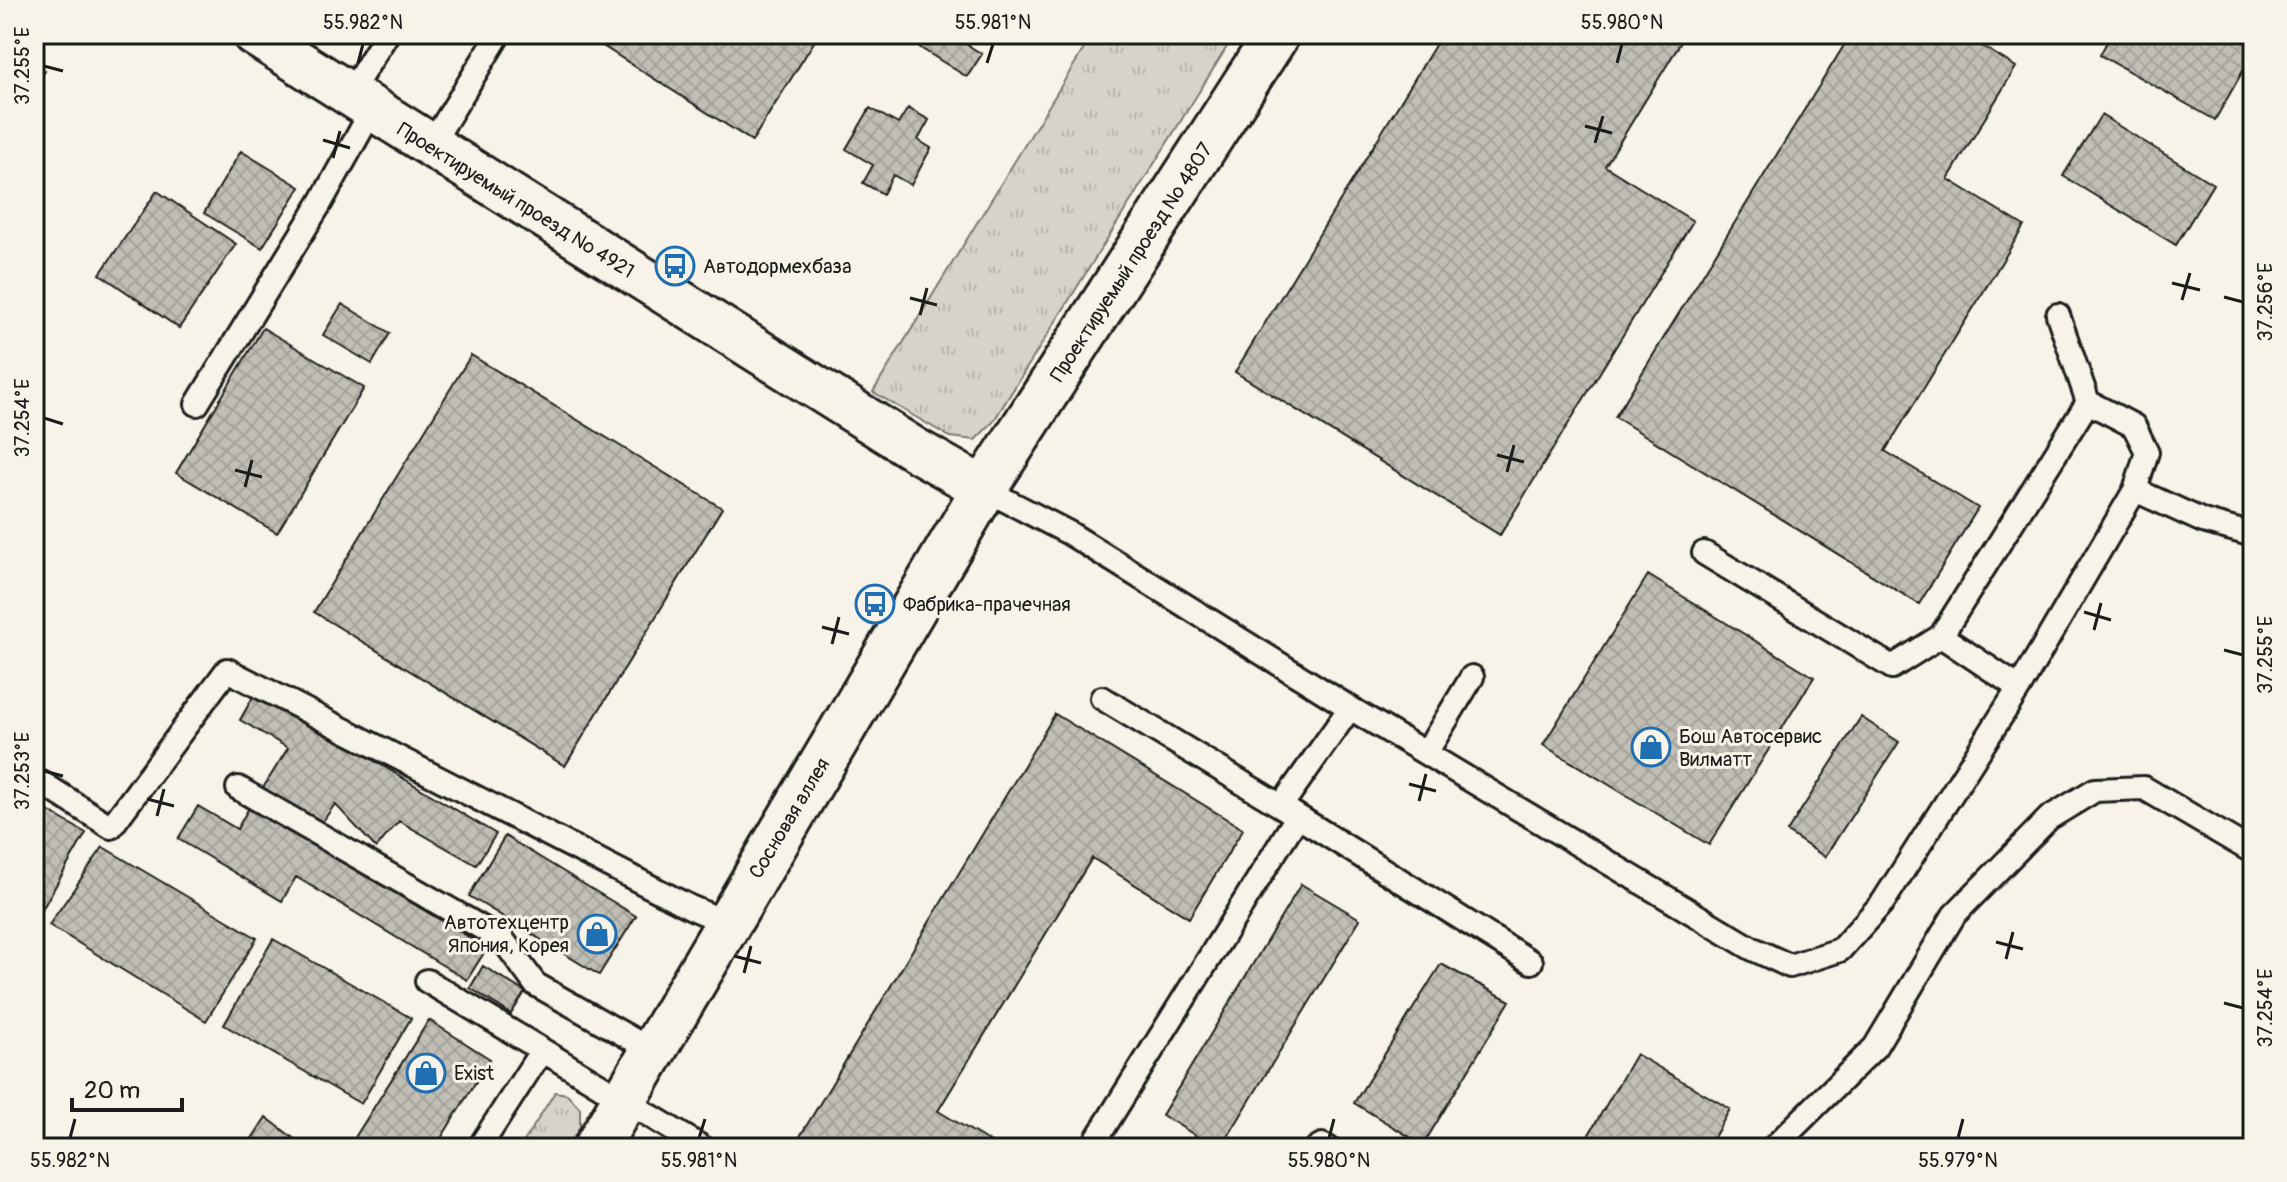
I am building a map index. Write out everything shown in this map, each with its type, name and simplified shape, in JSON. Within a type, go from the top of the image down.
[{"type":"main road","name":"Проектируемый проезд № 4807","points":[[984,489],[1277,34]]},
{"type":"main road","name":"Сосновая аллея","points":[[596,1148],[984,489]]},
{"type":"street","name":"Проектируемый проезд № 4921","points":[[254,34],[900,440],[984,489]]},
{"type":"lane","points":[[197,404],[321,202],[387,34]]},
{"type":"lane","points":[[430,147],[499,34]]},
{"type":"lane","points":[[984,489],[1069,533],[1350,708],[1751,948],[1790,966],[1840,950],[1883,902],[2019,688],[2135,490],[2147,452],[2134,426],[2088,402],[2058,315]]},
{"type":"lane","points":[[1704,553],[1892,667],[1941,636],[2088,402]]},
{"type":"lane","points":[[2135,490],[2203,521],[2253,535]]},
{"type":"lane","points":[[1941,636],[2019,688]]},
{"type":"lane","points":[[34,778],[111,827],[227,670],[692,908],[728,923]]},
{"type":"lane","points":[[1426,753],[1472,677]]},
{"type":"lane","points":[[1102,698],[1531,962]]},
{"type":"lane","points":[[1091,1148],[1350,708]]},
{"type":"lane","points":[[238,788],[503,940],[535,984],[653,1051]]},
{"type":"lane","points":[[1773,1148],[1875,1047],[1954,915],[2049,818],[2095,790],[2144,788],[2253,852]]},
{"type":"lane","points":[[427,981],[703,1148]]},
{"type":"lane","points":[[479,1148],[542,1050]]},
{"type":"lane","points":[[1317,1148],[1322,1145],[1328,1148]]},
{"type":"path","points":[[153,34],[165,43]]},
{"type":"green space","points":[[1093,34],[1235,34],[993,422],[975,440],[950,437],[873,392]]},
{"type":"green space","points":[[555,1092],[567,1094],[580,1108],[580,1127],[567,1148],[520,1148]]},
{"type":"building","points":[[584,34],[819,34],[752,141]]},
{"type":"building","points":[[898,34],[950,34],[982,54],[967,77]]},
{"type":"building","points":[[1442,34],[1686,34],[1605,166],[1693,221],[1500,535],[1235,372]]},
{"type":"building","points":[[1851,34],[1963,34],[2016,67],[1948,179],[2024,226],[1885,451],[1978,508],[1919,604],[1615,417]]},
{"type":"building","points":[[2111,34],[2248,34],[2253,37],[2253,53],[2215,120],[2100,55]]},
{"type":"building","points":[[34,64],[45,71],[34,87]]},
{"type":"building","points":[[870,108],[898,124],[908,108],[929,120],[918,140],[931,148],[911,185],[893,175],[883,194],[863,183],[873,165],[846,149]]},
{"type":"building","points":[[2101,115],[2213,184],[2176,245],[2063,176]]},
{"type":"building","points":[[241,151],[300,187],[262,248],[204,213]]},
{"type":"building","points":[[157,191],[236,244],[179,328],[100,274]]},
{"type":"building","points":[[342,304],[390,333],[372,364],[323,335]]},
{"type":"building","points":[[263,328],[364,388],[277,533],[176,473]]},
{"type":"building","points":[[471,355],[722,508],[565,766],[314,612]]},
{"type":"building","points":[[1648,575],[1814,677],[1709,845],[1543,745]]},
{"type":"building","points":[[257,690],[496,834],[476,865],[399,821],[376,848],[335,804],[321,824],[263,788],[288,748],[240,720]]},
{"type":"building","points":[[1055,714],[1243,829],[1189,918],[1092,858],[938,1111],[1000,1148],[793,1148]]},
{"type":"building","points":[[1861,717],[1899,742],[1825,857],[1787,832]]},
{"type":"building","points":[[34,803],[86,833],[36,920],[34,919]]},
{"type":"building","points":[[198,806],[237,829],[250,806],[487,948],[467,980],[296,877],[282,901],[178,839]]},
{"type":"building","points":[[505,836],[636,916],[599,975],[469,896]]},
{"type":"building","points":[[103,847],[257,938],[206,1021],[49,925]]},
{"type":"building","points":[[1301,884],[1360,919],[1221,1148],[1216,1148],[1162,1115]]},
{"type":"building","points":[[273,939],[411,1018],[361,1104],[224,1025]]},
{"type":"building","points":[[1441,964],[1510,1001],[1423,1145],[1354,1103]]},
{"type":"building","points":[[483,966],[525,992],[511,1014],[470,988]]},
{"type":"building","points":[[429,1020],[490,1059],[435,1148],[349,1147]]},
{"type":"building","points":[[1636,1054],[1730,1109],[1708,1148],[1581,1148]]},
{"type":"building","points":[[266,1117],[305,1147],[246,1148]]},
{"type":"place","name":"Автодормехбаза","points":[[675,266]]},
{"type":"place","name":"Фабрика-прачечная","points":[[875,604]]},
{"type":"place","name":"Бош Автосервис Вилматт","points":[[1651,747]]},
{"type":"place","name":"Автотехцентр Япония, Корея","points":[[597,934]]},
{"type":"place","name":"Exist","points":[[426,1073]]}]
